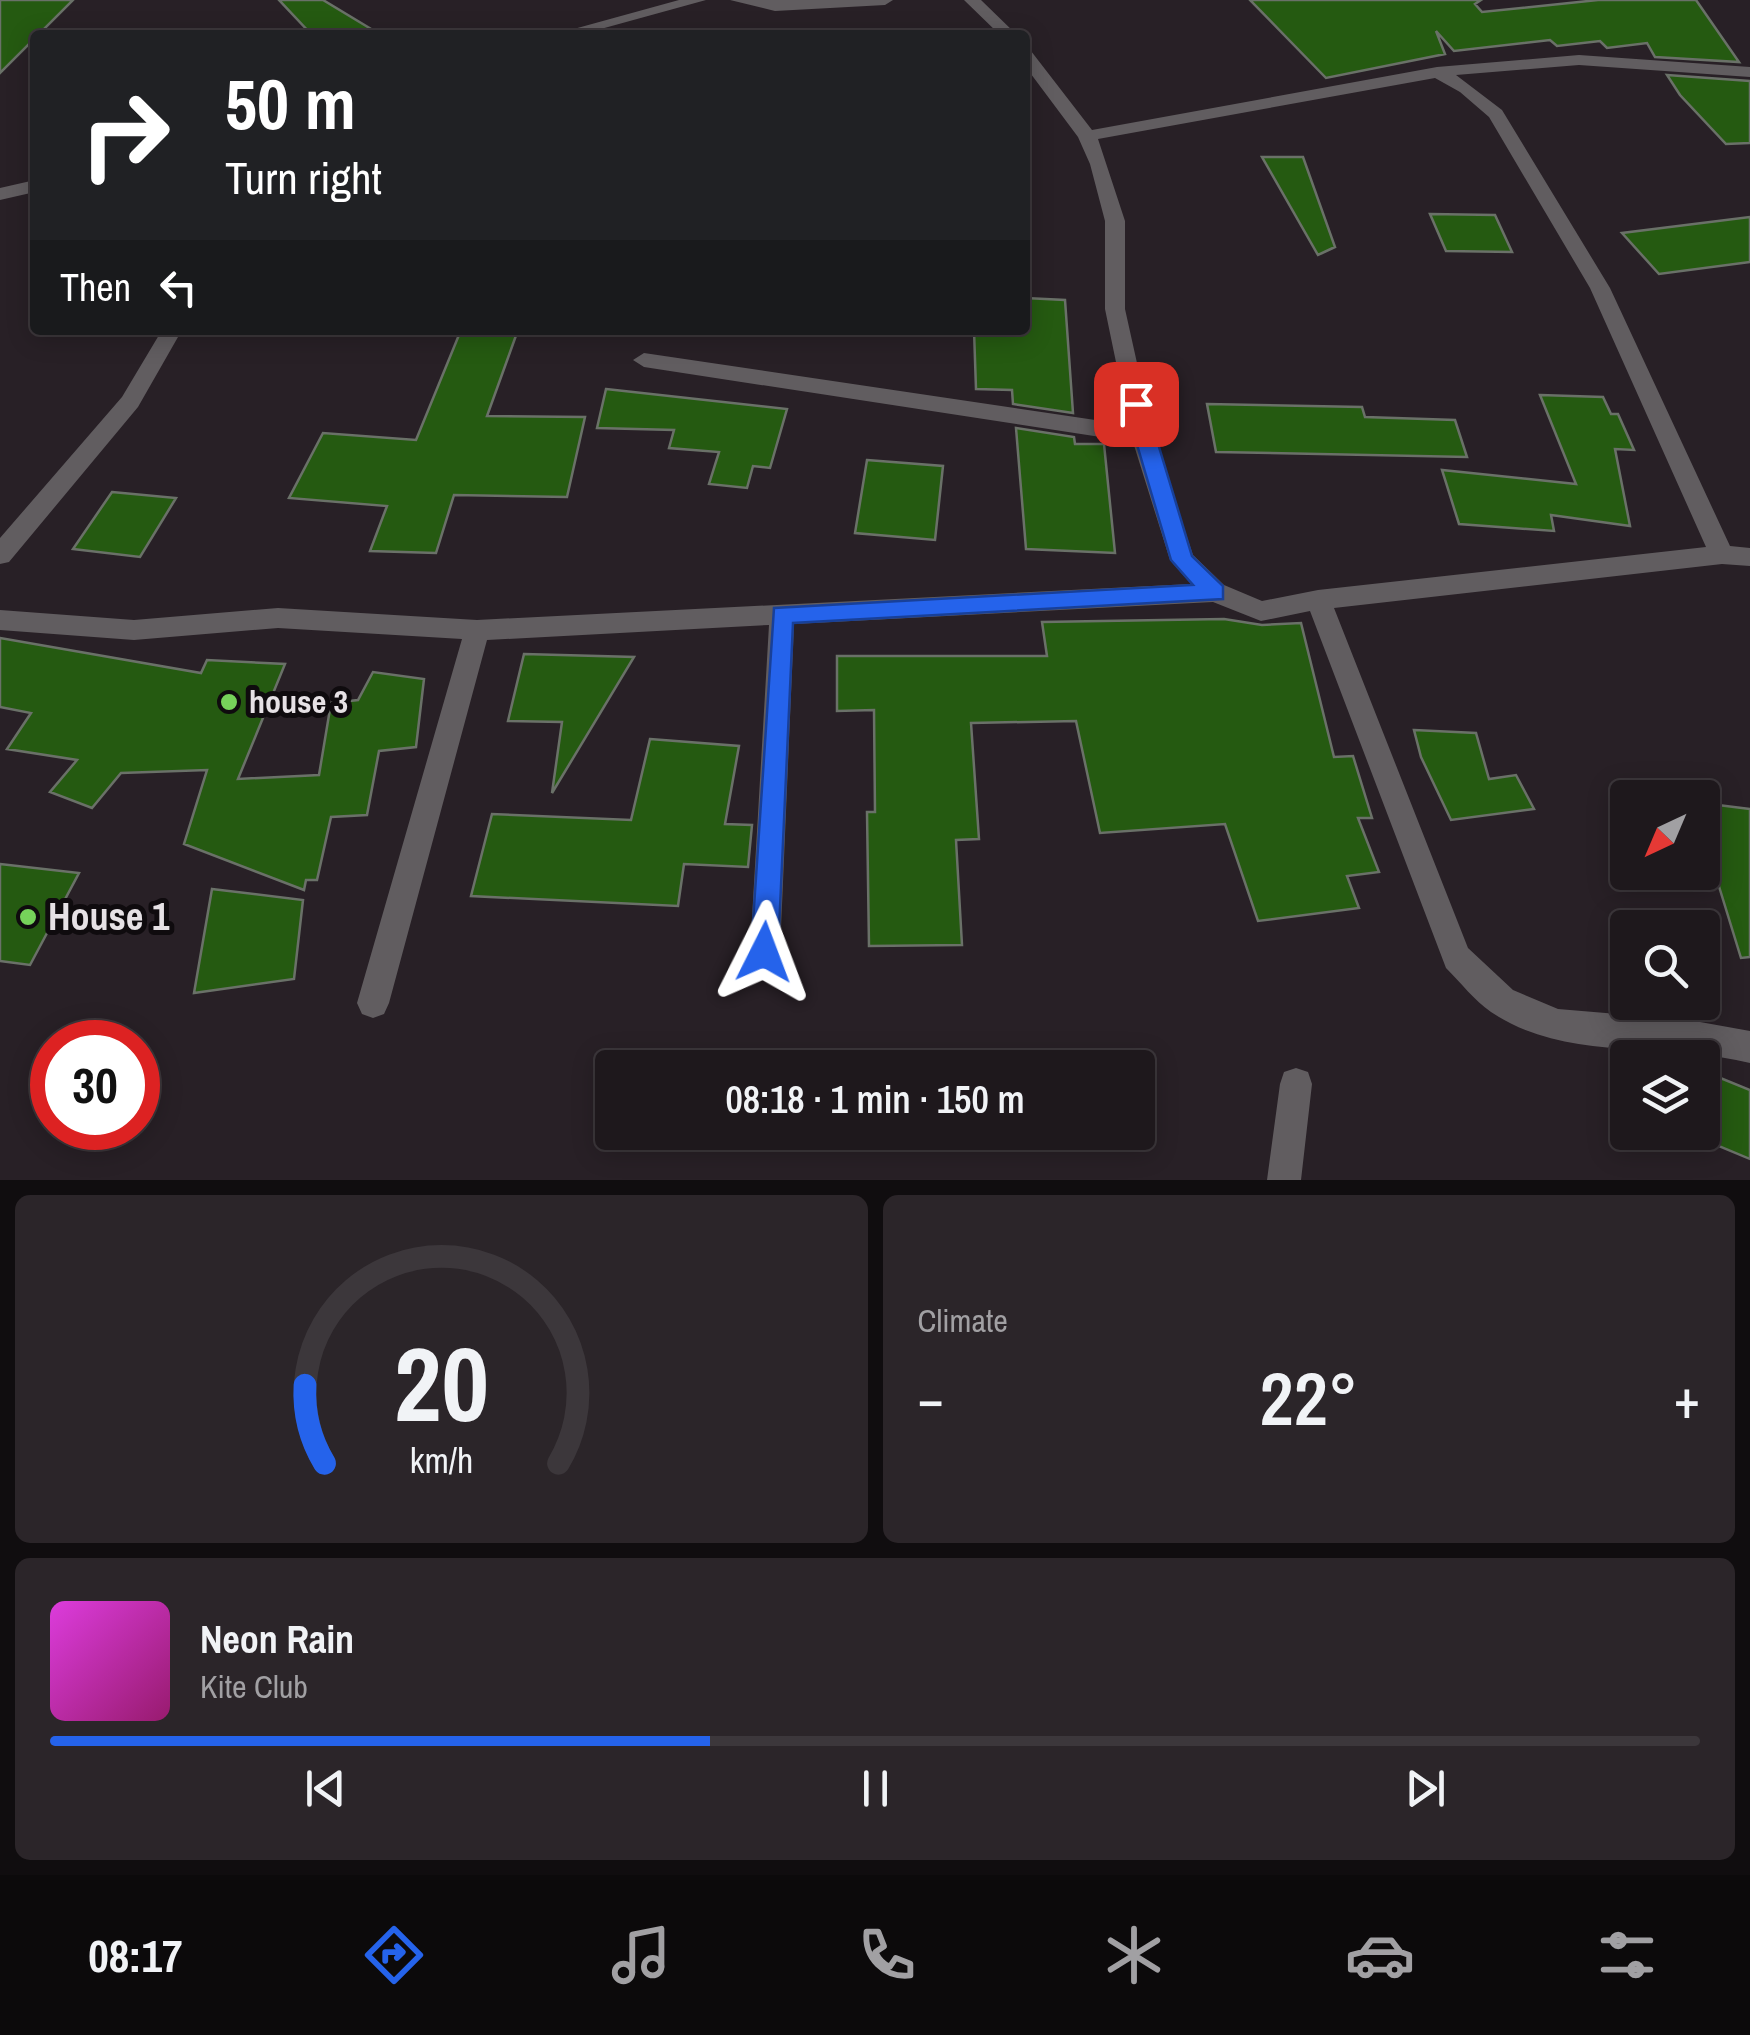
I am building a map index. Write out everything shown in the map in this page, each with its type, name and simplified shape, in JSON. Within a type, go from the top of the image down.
[{"type":"street","points":[[580,30],[698,0]]},
{"type":"street","points":[[738,0],[776,6],[886,0]]},
{"type":"street","points":[[972,0],[1003,30]]},
{"type":"street","points":[[1087,136],[1437,72],[1579,60],[1750,72]]},
{"type":"street","points":[[1030,62],[1087,136],[1116,221],[1114,308],[1142,435],[1182,560],[1215,592],[1261,612],[1318,600],[1722,554],[1750,556]]},
{"type":"street","points":[[1437,72],[1466,88],[1496,114],[1600,288],[1722,554]]},
{"type":"street","points":[[0,194],[30,187]]},
{"type":"street","points":[[0,555],[130,402],[169,335]]},
{"type":"street","points":[[644,360],[1142,435]]},
{"type":"street","points":[[0,620],[134,630],[278,618],[478,630],[1215,592]]},
{"type":"street","points":[[1318,600],[1458,958],[1504,1002],[1554,1025],[1648,1032],[1750,1047]]},
{"type":"street","points":[[764,952],[782,614]]},
{"type":"street","points":[[373,1003],[478,630]]},
{"type":"street","points":[[1284,1180],[1296,1084]]},
{"type":"building","points":[[0,0],[73,0],[43,30],[30,30],[30,43],[0,73]]},
{"type":"building","points":[[279,0],[323,0],[373,30],[307,30]]},
{"type":"building","points":[[1250,0],[1481,0],[1475,4],[1482,12],[1598,0],[1696,0],[1739,62],[1655,57],[1647,43],[1607,48],[1600,41],[1557,46],[1550,40],[1454,51],[1436,31],[1445,54],[1326,78]]},
{"type":"building","points":[[1667,75],[1750,81],[1750,143],[1726,144],[1680,95]]},
{"type":"building","points":[[1262,157],[1303,157],[1335,247],[1318,255]]},
{"type":"building","points":[[1430,214],[1495,215],[1512,252],[1446,251]]},
{"type":"building","points":[[1750,217],[1750,262],[1659,274],[1622,233]]},
{"type":"building","points":[[1030,298],[1065,300],[1073,413],[1013,404],[1012,390],[976,389],[974,335],[1030,335]]},
{"type":"building","points":[[459,335],[516,335],[487,416],[585,417],[567,497],[454,495],[436,553],[370,551],[387,506],[289,498],[323,433],[416,440]]},
{"type":"building","points":[[606,389],[787,409],[770,468],[753,466],[747,488],[709,484],[719,452],[669,448],[674,430],[597,428]]},
{"type":"building","points":[[1540,395],[1603,397],[1611,414],[1618,414],[1634,450],[1615,449],[1630,526],[1551,515],[1554,531],[1459,524],[1442,470],[1576,484]]},
{"type":"building","points":[[1207,404],[1362,407],[1365,417],[1455,420],[1467,457],[1216,452]]},
{"type":"building","points":[[1016,428],[1074,437],[1075,444],[1104,444],[1115,553],[1026,549]]},
{"type":"building","points":[[867,460],[943,466],[935,540],[855,533]]},
{"type":"building","points":[[112,492],[176,498],[140,557],[73,549]]},
{"type":"building","points":[[1224,619],[1262,625],[1301,623],[1334,757],[1353,756],[1372,818],[1358,818],[1379,872],[1347,876],[1359,908],[1258,921],[1225,824],[1100,833],[1076,721],[971,723],[979,839],[956,840],[962,945],[869,946],[867,812],[875,812],[874,710],[837,711],[837,656],[1047,656],[1042,622]]},
{"type":"building","points":[[0,638],[201,673],[207,660],[285,664],[238,779],[319,775],[331,703],[358,700],[373,672],[424,679],[416,747],[379,751],[367,815],[331,817],[317,880],[306,880],[304,890],[184,844],[207,770],[121,773],[92,808],[50,792],[77,760],[7,749],[31,713],[0,707]]},
{"type":"building","points":[[524,654],[634,657],[552,793],[562,722],[508,721]]},
{"type":"building","points":[[1414,730],[1476,733],[1489,779],[1516,775],[1534,809],[1451,820],[1421,757]]},
{"type":"building","points":[[650,739],[739,746],[725,824],[752,825],[748,867],[684,864],[678,906],[471,896],[492,814],[631,820]]},
{"type":"building","points":[[1720,805],[1750,809],[1750,957],[1741,958],[1720,890]]},
{"type":"building","name":"House 1","points":[[0,864],[79,873],[30,965],[0,961]]},
{"type":"building","points":[[212,889],[303,900],[294,979],[194,993]]},
{"type":"building","points":[[1720,1078],[1750,1090],[1750,1159],[1720,1147]]},
{"type":"place","name":"house 3","points":[[229,702]]},
{"type":"place","name":"House 1","points":[[28,917]]},
{"type":"route","points":[[764,952],[782,614],[1215,592],[1182,560],[1142,435],[1136,404]]}]
